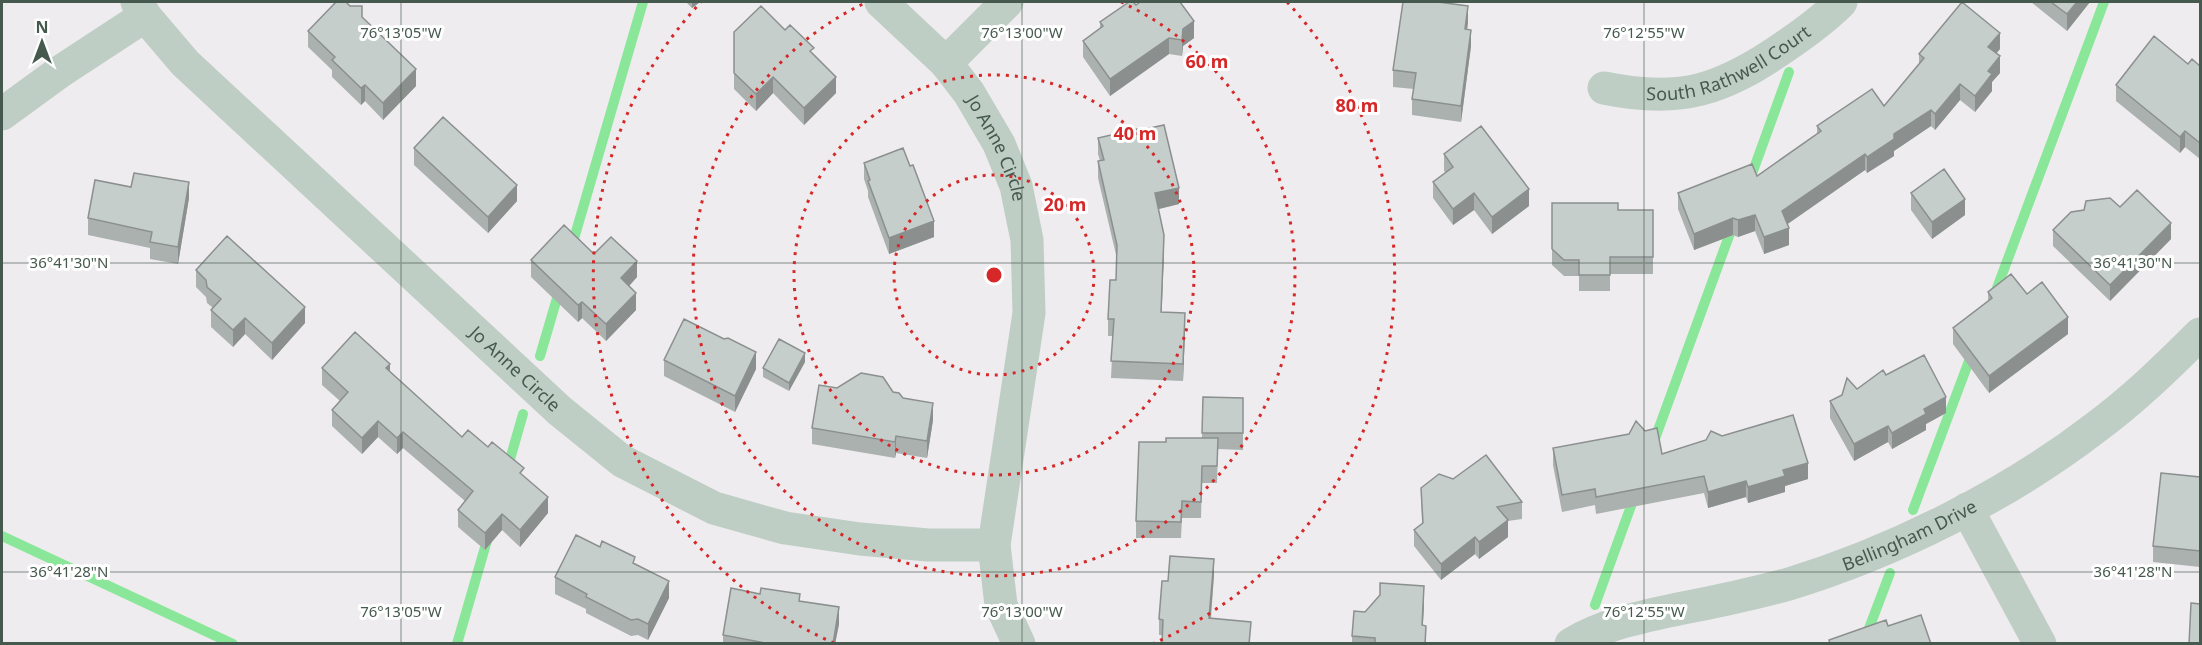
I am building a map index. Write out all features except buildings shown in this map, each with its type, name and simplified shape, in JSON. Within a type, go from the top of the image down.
[{"type":"street","name":"Jo Anne Circle","points":[[881,2],[946,63],[969,93],[999,144],[1016,186],[1027,240],[1029,313],[994,545],[1001,605],[1019,644]]},
{"type":"street","points":[[946,63],[1007,2]]},
{"type":"street","name":"South Rathwell Court","points":[[1604,88],[1631,93],[1672,94],[1694,92],[1740,76],[1807,31],[1841,2]]},
{"type":"street","name":"Jo Anne Circle","points":[[141,9],[185,63],[560,411],[622,461],[714,508],[785,528],[928,545],[994,545]]},
{"type":"street","points":[[2,114],[141,9]]},
{"type":"street","name":"Bellingham Drive","points":[[1571,644],[1621,621],[1757,593],[1818,575],[1915,536],[1968,509],[2095,429],[2154,379],[2200,334]]},
{"type":"street","points":[[1968,509],[2040,644]]},
{"type":"waterway","points":[[571,249],[643,2]]},
{"type":"waterway","points":[[1994,296],[2104,2]]},
{"type":"waterway","points":[[1749,182],[1789,72]]},
{"type":"waterway","points":[[1653,444],[1733,225]]},
{"type":"waterway","points":[[540,356],[560,288]]},
{"type":"waterway","points":[[1913,510],[1972,353]]},
{"type":"waterway","points":[[507,470],[523,414]]},
{"type":"waterway","points":[[1595,605],[1635,495]]},
{"type":"waterway","points":[[2,536],[233,644]]},
{"type":"waterway","points":[[457,644],[488,537]]},
{"type":"waterway","points":[[1863,644],[1890,573]]}]
